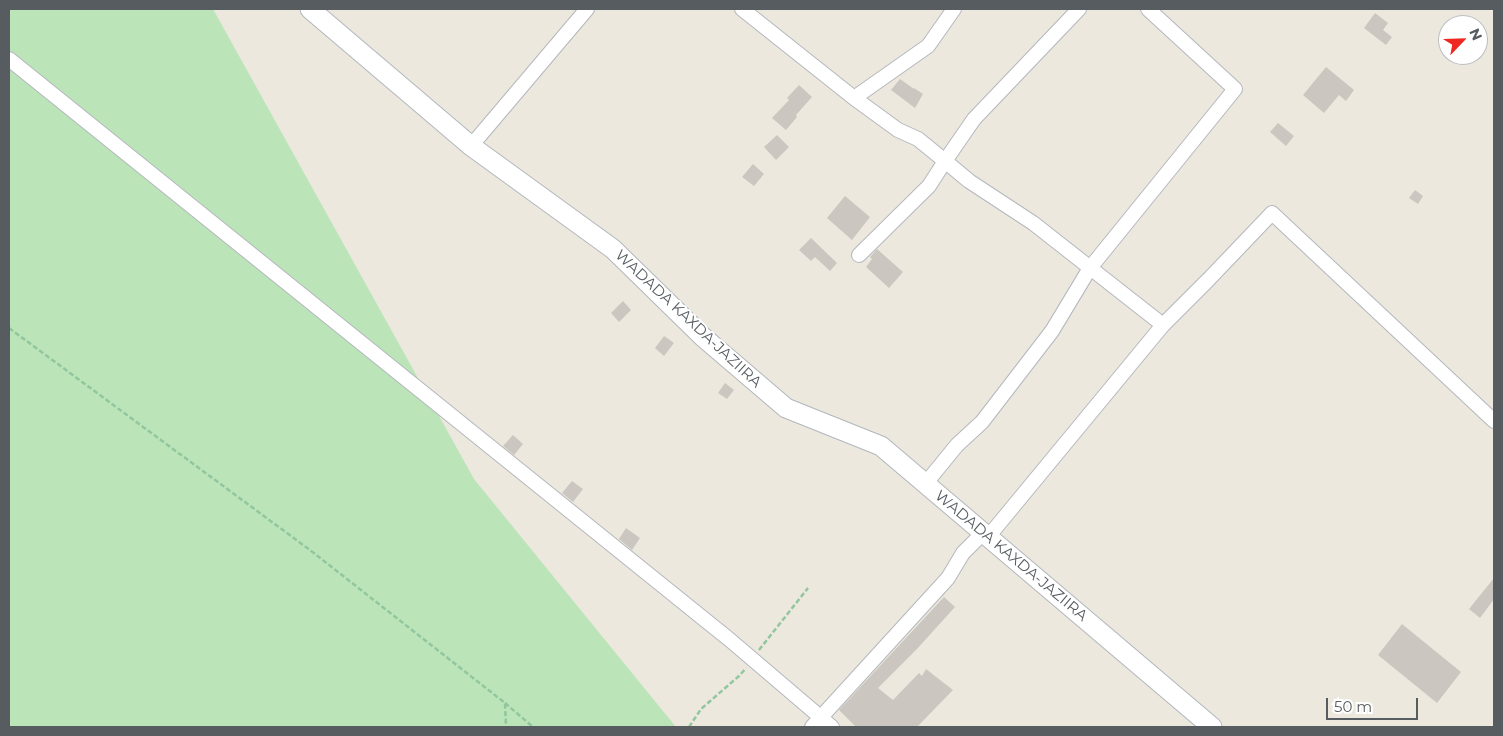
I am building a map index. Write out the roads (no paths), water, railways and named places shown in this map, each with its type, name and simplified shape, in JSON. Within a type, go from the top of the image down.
[{"type":"street","name":"WADADA KAXDA-JAZIIRA","points":[[310,9],[471,146],[613,249],[703,337],[786,408],[882,446],[1212,727]]},
{"type":"street","points":[[471,146],[587,9]]},
{"type":"street","points":[[742,9],[854,98],[898,130],[918,138],[969,181],[1033,223],[1162,325]]},
{"type":"street","points":[[854,98],[928,46],[954,9]]},
{"type":"street","points":[[859,255],[929,186],[974,120],[1079,9]]},
{"type":"street","points":[[926,484],[957,445],[982,422],[1052,331],[1090,268],[1235,89],[1148,9]]},
{"type":"street","points":[[9,58],[730,640],[817,722],[832,727]]},
{"type":"street","points":[[817,722],[948,578],[963,552],[986,535],[1162,325],[1272,213],[1494,421]]}]
